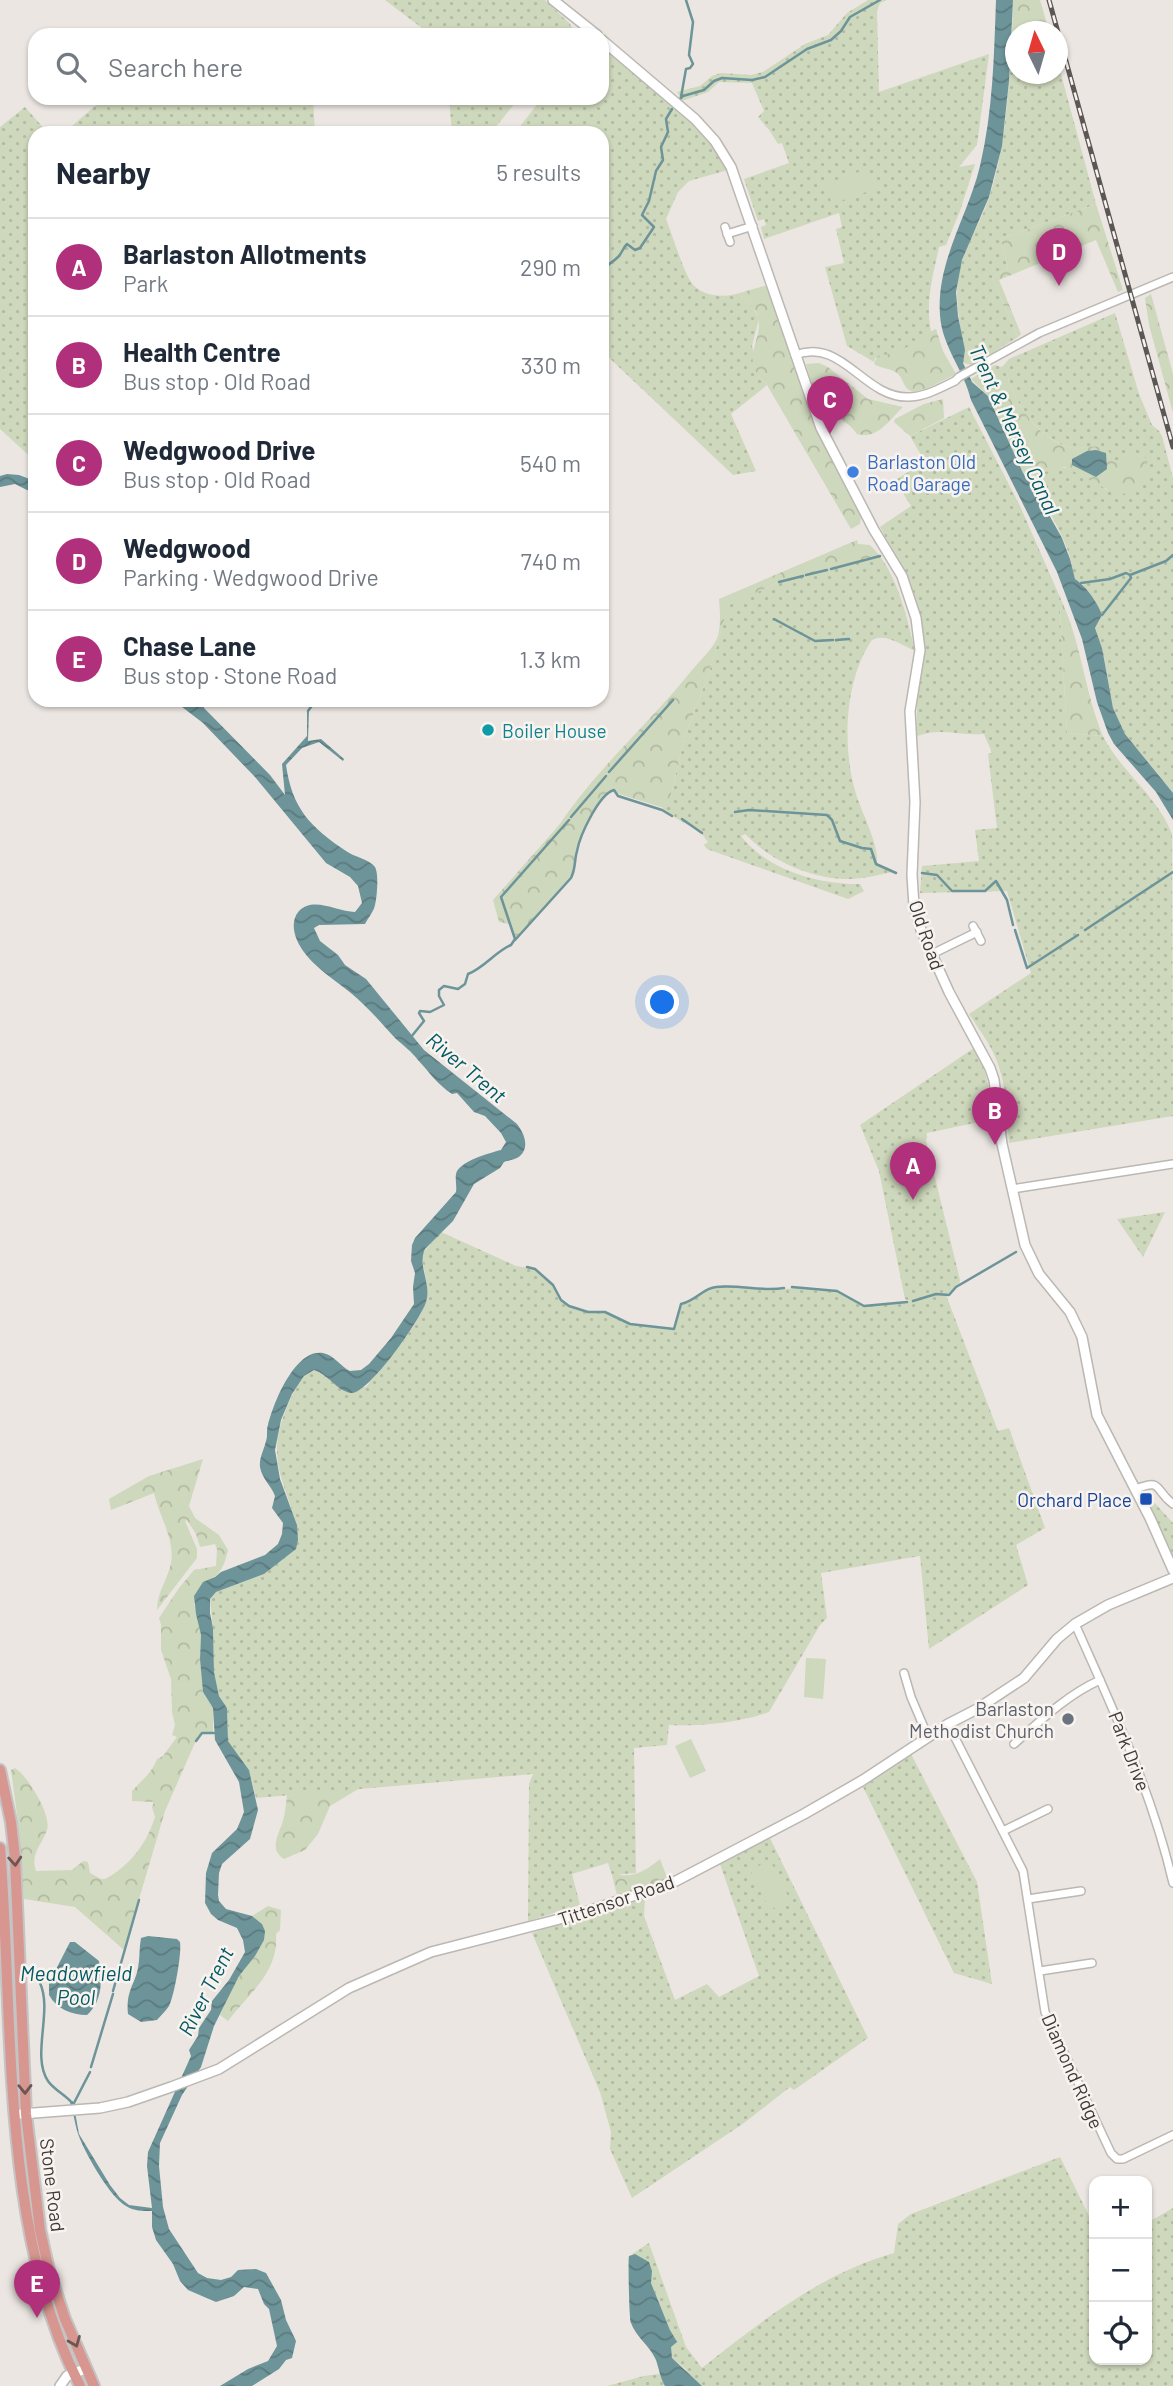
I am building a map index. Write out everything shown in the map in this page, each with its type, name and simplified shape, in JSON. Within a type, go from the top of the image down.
[{"type":"highway","name":"Stone Road","points":[[0,1770],[11,1822],[15,1858],[26,2114],[40,2230],[48,2270],[94,2386]]},
{"type":"highway","name":"Stone Road","points":[[0,1848],[19,2184],[28,2242],[43,2299],[80,2386]]},
{"type":"street","points":[[553,0],[588,28]]},
{"type":"street","name":"Old Road","points":[[609,46],[695,118],[715,141],[735,173],[821,428],[874,530],[902,576],[916,618],[919,650],[910,711],[915,802],[912,892],[921,930],[994,1080],[1002,1144],[1025,1245],[1039,1274],[1077,1325],[1082,1337],[1097,1415],[1136,1489],[1173,1570]]},
{"type":"street","points":[[727,234],[753,226]]},
{"type":"street","points":[[795,355],[805,351],[824,352],[877,387],[904,397],[928,393],[955,381],[1039,332],[1173,277]]},
{"type":"street","points":[[932,954],[975,929],[981,941]]},
{"type":"street","points":[[1013,1189],[1173,1164]]},
{"type":"street","points":[[1136,1489],[1150,1483],[1155,1484],[1173,1504]]},
{"type":"street","name":"Tittensor Road","points":[[13,2115],[81,2111],[128,2102],[200,2077],[225,2065],[349,1987],[431,1952],[583,1913],[676,1881],[863,1780],[1024,1678],[1057,1639],[1075,1624],[1108,1605],[1173,1578]]},
{"type":"street","name":"Park Drive","points":[[1075,1624],[1126,1736],[1164,1843],[1173,1882]]},
{"type":"street","points":[[904,1673],[928,1737]]},
{"type":"street","points":[[1014,1744],[1052,1710],[1083,1688],[1100,1681]]},
{"type":"street","name":"Diamond Ridge","points":[[948,1724],[1023,1871],[1030,1937],[1040,1971],[1048,2021],[1111,2153],[1117,2159],[1123,2160],[1173,2135]]},
{"type":"street","points":[[1003,1831],[1048,1809]]},
{"type":"street","points":[[1028,1899],[1080,1891]]},
{"type":"street","points":[[1040,1971],[1093,1963]]},
{"type":"street","points":[[60,2386],[67,2376],[85,2369]]},
{"type":"green space","points":[[385,0],[545,0],[572,28],[422,28]]},
{"type":"green space","points":[[868,0],[887,0],[880,3],[877,11],[879,92],[989,54],[977,145],[959,167],[975,164],[960,211],[946,245],[939,247],[934,268],[929,299],[931,331],[903,351],[875,358],[874,362],[847,346],[825,267],[844,263],[836,229],[842,227],[839,213],[764,239],[761,227],[766,225],[764,219],[758,221],[744,179],[789,163],[782,143],[778,144],[758,117],[764,111],[752,83],[719,82],[708,92],[682,101],[677,92],[700,86],[712,76],[721,73],[751,75],[763,72],[805,44],[828,35],[847,13]]},
{"type":"green space","points":[[1013,0],[1040,0],[1046,21],[1012,21]]},
{"type":"green space","points":[[609,53],[690,120],[706,137],[728,170],[689,181],[678,192],[666,219],[691,282],[708,294],[730,295],[743,292],[741,296],[753,306],[759,319],[752,346],[760,378],[767,385],[731,414],[756,471],[733,475],[609,358],[609,126],[520,126],[537,105],[609,105]]},
{"type":"green space","points":[[1008,84],[1064,84],[1096,204],[1001,239],[1008,268],[992,278],[1018,337],[973,365],[963,363],[957,300],[958,278],[963,257],[995,178]]},
{"type":"green space","points":[[96,105],[313,105],[315,126],[72,126]]},
{"type":"green space","points":[[450,105],[513,105],[497,126],[451,126]]},
{"type":"green space","points":[[25,107],[42,126],[28,126],[28,455],[0,429],[0,127]]},
{"type":"green space","points":[[867,169],[875,189],[832,204],[825,184]]},
{"type":"green space","points":[[1096,204],[1123,290],[1118,292],[1096,240],[999,280],[1021,334],[1018,337],[992,278],[1008,268],[1001,239]]},
{"type":"green space","points":[[768,285],[802,387],[861,516],[860,524],[851,529],[754,366],[758,317],[754,308],[741,296],[743,292]]},
{"type":"green space","points":[[1151,294],[1173,374],[1173,413],[1149,325],[1145,298]]},
{"type":"green space","points":[[1115,313],[1139,394],[1152,425],[1162,436],[1173,478],[1173,793],[1125,734],[1113,708],[1102,648],[1095,628],[1102,615],[1082,583],[1075,579],[1070,557],[1056,524],[1023,473],[1074,469],[1107,490],[1115,462],[1094,447],[1072,448],[1050,438],[1023,410],[1008,377],[985,385],[982,390],[971,379],[995,365],[1002,367],[1009,359]]},
{"type":"green space","points":[[936,329],[943,351],[956,374],[928,388],[913,392],[897,373],[874,364],[877,356],[901,352],[920,336]]},
{"type":"green space","points":[[819,363],[828,367],[868,399],[903,407],[883,428],[871,434],[857,434],[838,419],[822,419],[806,364]]},
{"type":"green space","points":[[1002,377],[1008,377],[1023,410],[1051,439],[1073,448],[1102,447],[1110,453],[1115,462],[1140,454],[1147,459],[1148,475],[1140,484],[1120,496],[1065,467],[1037,474],[1023,473],[988,396],[982,390]]},
{"type":"green space","points":[[943,399],[944,418],[910,436],[894,422],[924,404]]},
{"type":"green space","points":[[969,407],[1020,506],[1063,604],[1060,613],[1067,733],[1103,736],[1119,761],[1157,807],[1172,834],[1173,1116],[1009,1143],[1002,1076],[990,1046],[969,1014],[1031,973],[1007,891],[920,893],[922,866],[979,861],[975,830],[997,828],[988,754],[992,753],[984,734],[934,732],[917,736],[917,699],[923,657],[902,568],[880,527],[911,506],[895,480],[925,462],[910,436]]},
{"type":"green space","points":[[857,540],[858,544],[870,545],[880,556],[779,582],[727,606],[708,676],[685,735],[671,795],[664,808],[614,790],[608,792],[582,835],[571,878],[515,940],[509,924],[499,922],[493,900],[560,824],[590,784],[710,649],[719,631],[719,599]]},
{"type":"green space","points":[[880,556],[898,590],[915,651],[888,639],[872,640],[863,656],[851,694],[848,736],[856,794],[873,840],[877,865],[892,872],[854,879],[820,876],[792,867],[755,844],[745,834],[741,836],[765,858],[795,873],[828,882],[860,884],[864,891],[848,899],[707,849],[704,845],[708,842],[698,829],[662,810],[671,795],[685,735],[708,676],[726,606],[779,582]]},
{"type":"green space","points":[[1063,604],[1103,736],[1067,733],[1060,613]]},
{"type":"green space","points":[[974,1048],[985,1074],[993,1119],[927,1133],[926,1141],[960,1280],[959,1286],[946,1295],[998,1431],[1009,1428],[1045,1528],[1016,1545],[1028,1585],[929,1649],[920,1556],[821,1573],[827,1618],[820,1625],[769,1712],[720,1723],[669,1725],[667,1745],[634,1748],[636,1873],[612,1875],[608,1863],[572,1874],[580,1905],[528,1921],[529,1784],[533,1774],[256,1798],[249,1770],[228,1741],[227,1708],[219,1696],[214,1672],[210,1599],[216,1592],[264,1574],[297,1525],[281,1476],[277,1449],[283,1417],[303,1378],[315,1370],[323,1372],[339,1387],[366,1387],[401,1343],[424,1307],[427,1291],[422,1254],[441,1232],[516,1266],[535,1269],[553,1285],[561,1300],[569,1306],[588,1312],[605,1312],[630,1324],[674,1329],[681,1304],[709,1288],[722,1285],[768,1290],[807,1287],[812,1290],[837,1291],[864,1306],[910,1301],[905,1299],[879,1171],[860,1125]]},
{"type":"green space","points":[[1165,1212],[1143,1257],[1117,1219]]},
{"type":"green space","points":[[203,1459],[189,1506],[195,1518],[219,1535],[228,1550],[220,1570],[214,1577],[203,1582],[194,1603],[201,1635],[203,1692],[213,1708],[213,1733],[202,1733],[198,1736],[165,1811],[124,1950],[75,1907],[24,1899],[11,1770],[15,1768],[26,1779],[42,1806],[48,1823],[34,1859],[36,1871],[72,1870],[83,1861],[88,1862],[90,1873],[105,1879],[130,1861],[142,1845],[155,1817],[152,1807],[154,1802],[132,1801],[132,1791],[177,1737],[172,1735],[175,1725],[171,1679],[161,1650],[159,1618],[194,1570],[216,1566],[217,1549],[215,1544],[200,1547],[196,1534],[187,1520],[185,1521],[197,1549],[197,1558],[157,1610],[172,1554],[169,1536],[154,1493],[111,1510],[109,1499],[149,1476]]},
{"type":"green space","points":[[1151,1499],[1173,1523],[1173,1562],[1146,1501]]},
{"type":"green space","points":[[806,1658],[826,1659],[823,1699],[804,1697]]},
{"type":"green space","points":[[691,1739],[706,1771],[690,1778],[675,1746]]},
{"type":"green space","points":[[911,1754],[977,1882],[992,1984],[954,1973],[863,1787]]},
{"type":"green space","points":[[360,1788],[330,1806],[318,1834],[305,1850],[284,1859],[277,1852],[276,1843],[287,1795]]},
{"type":"green space","points":[[770,1838],[868,2038],[794,2090],[790,2087],[744,2123],[632,2198],[610,2149],[611,2132],[600,2092],[532,1933],[645,1897],[644,1916],[675,2000],[707,1984],[719,1997],[759,1976],[720,1864]]},
{"type":"green space","points":[[660,1859],[668,1880],[617,1895],[612,1875],[614,1873],[633,1875]]},
{"type":"green space","points":[[770,1860],[790,1900],[770,1910],[750,1870]]},
{"type":"green space","points":[[268,1906],[281,1910],[280,1930],[276,1934],[273,1960],[261,1982],[228,2021],[220,2015],[262,1924],[252,1916]]},
{"type":"green space","points":[[1060,2157],[1089,2216],[1089,2365],[1152,2365],[1152,2220],[1173,2208],[1173,2386],[607,2386],[644,2376],[687,2370],[672,2358],[670,2350],[673,2337],[650,2275],[632,2254],[649,2243],[686,2347],[702,2368],[746,2333],[817,2286],[867,2262],[894,2253],[898,2224],[911,2214]]},
{"type":"water","points":[[996,0],[1013,0],[1012,21],[1005,21],[1005,84],[1009,84],[1002,146],[989,197],[962,260],[956,292],[965,350],[963,363],[972,382],[988,396],[1023,473],[1062,538],[1075,579],[1087,590],[1100,610],[1102,615],[1095,628],[1102,648],[1113,708],[1125,734],[1173,793],[1173,820],[1156,792],[1114,744],[1108,733],[1097,702],[1082,639],[1057,572],[971,400],[942,327],[940,295],[943,276],[980,166],[992,83]]},
{"type":"water","points":[[1087,451],[1106,453],[1107,469],[1096,477],[1072,465],[1072,459]]},
{"type":"water","points":[[19,475],[28,478],[28,490],[15,484],[0,487],[0,476]]},
{"type":"water","points":[[182,707],[204,707],[270,775],[285,795],[282,764],[307,736],[309,710],[308,741],[321,739],[344,759],[343,761],[319,742],[302,748],[286,765],[293,793],[298,805],[313,825],[346,851],[372,864],[377,880],[374,907],[365,924],[319,925],[314,928],[320,941],[338,955],[345,965],[366,979],[424,1050],[517,1124],[525,1144],[518,1157],[504,1162],[500,1168],[474,1184],[453,1221],[425,1249],[423,1262],[426,1302],[405,1339],[381,1370],[359,1390],[351,1393],[314,1370],[304,1376],[292,1394],[281,1420],[275,1450],[280,1479],[297,1525],[296,1549],[264,1574],[216,1592],[210,1599],[214,1672],[219,1696],[227,1708],[228,1741],[249,1770],[258,1810],[250,1839],[222,1864],[218,1895],[219,1901],[226,1909],[252,1916],[262,1924],[265,1931],[264,1940],[239,1976],[214,2026],[201,2067],[182,2095],[160,2143],[159,2166],[163,2207],[169,2229],[198,2273],[207,2278],[221,2280],[231,2277],[238,2270],[256,2269],[266,2273],[281,2300],[286,2320],[296,2341],[292,2358],[252,2386],[220,2386],[248,2369],[268,2361],[277,2346],[269,2309],[258,2289],[244,2287],[234,2296],[216,2302],[188,2290],[156,2240],[152,2227],[152,2211],[135,2210],[126,2206],[113,2194],[100,2175],[80,2139],[70,2102],[73,2101],[79,2134],[120,2198],[129,2205],[152,2208],[148,2152],[191,2056],[189,2050],[211,2010],[212,2001],[229,1980],[245,1952],[237,1928],[218,1920],[205,1903],[206,1873],[212,1853],[237,1829],[244,1812],[239,1782],[215,1740],[213,1708],[203,1692],[201,1635],[194,1596],[203,1582],[265,1555],[278,1544],[283,1523],[272,1508],[275,1496],[260,1464],[267,1439],[267,1427],[287,1379],[303,1359],[313,1354],[327,1354],[350,1371],[361,1370],[369,1364],[414,1304],[415,1273],[411,1261],[415,1238],[456,1192],[458,1169],[476,1158],[501,1150],[506,1142],[485,1116],[474,1112],[457,1093],[452,1094],[442,1087],[366,1007],[306,955],[294,929],[299,911],[305,907],[319,905],[355,912],[362,903],[358,886],[350,877],[326,863],[255,777],[203,723]]},
{"type":"water","points":[[148,1936],[177,1939],[180,1942],[180,1955],[169,2006],[157,2020],[141,2022],[128,2014],[128,1999],[138,1968],[141,1938]]},
{"type":"water","name":"Meadowfield Pool","points":[[70,1942],[75,1942],[99,1961],[99,1996],[87,2015],[65,2010],[49,1995],[49,1983]]},
{"type":"water","points":[[635,2254],[649,2262],[652,2271],[651,2283],[677,2342],[671,2347],[672,2358],[702,2386],[665,2386],[656,2360],[633,2328],[629,2256]]},
{"type":"waterway","points":[[681,97],[686,69],[693,64],[689,55],[693,22],[686,0]]},
{"type":"waterway","points":[[679,100],[683,96],[704,90],[722,78],[752,80],[765,77],[807,49],[831,40],[850,17],[880,0]]},
{"type":"waterway","points":[[609,264],[627,244],[635,250],[640,248],[654,227],[642,215],[649,201],[656,171],[663,160],[661,147],[668,132],[666,119],[672,109]]},
{"type":"waterway","points":[[1102,615],[1131,578],[1130,575],[1166,561],[1173,555]]},
{"type":"waterway","points":[[831,569],[880,556]]},
{"type":"waterway","points":[[806,575],[827,570]]},
{"type":"waterway","points":[[1081,583],[1110,579],[1126,573],[1130,575]]},
{"type":"waterway","points":[[779,582],[803,576]]},
{"type":"waterway","points":[[774,619],[815,641],[833,640]]},
{"type":"waterway","points":[[836,640],[849,639]]},
{"type":"waterway","points":[[609,772],[673,700]]},
{"type":"waterway","points":[[308,711],[311,707]]},
{"type":"waterway","points":[[571,817],[606,776]]},
{"type":"waterway","points":[[515,940],[571,878],[586,826],[596,807],[608,793],[614,790],[618,796],[662,810],[672,816]]},
{"type":"waterway","points":[[735,812],[749,810],[827,815],[832,820],[840,841],[871,849],[876,864],[896,873]]},
{"type":"waterway","points":[[682,819],[702,833]]},
{"type":"waterway","points":[[411,1037],[424,1021],[420,1011],[430,1012],[444,1005],[439,990],[444,986],[458,989],[465,984],[468,974],[511,945],[515,939],[501,897],[569,820]]},
{"type":"waterway","points":[[1085,930],[1173,872]]},
{"type":"waterway","points":[[922,873],[937,875],[952,891],[985,891],[996,881],[1007,900],[1013,925]]},
{"type":"waterway","points":[[1015,930],[1027,968],[1078,935]]},
{"type":"waterway","points":[[913,1301],[936,1294],[949,1295],[956,1287],[1016,1252]]},
{"type":"waterway","points":[[527,1267],[535,1269],[553,1285],[561,1300],[569,1306],[588,1312],[605,1312],[630,1324],[674,1329],[681,1304],[711,1288],[784,1288]]},
{"type":"waterway","points":[[792,1287],[837,1291],[864,1306],[907,1302]]},
{"type":"waterway","points":[[196,1741],[202,1733],[214,1733]]},
{"type":"waterway","points":[[113,1991],[139,1900]]},
{"type":"waterway","points":[[40,1983],[44,2007],[41,2046],[43,2071],[48,2081],[72,2103]]},
{"type":"waterway","points":[[91,2067],[113,1994]]},
{"type":"waterway","points":[[74,2103],[90,2072]]},
{"type":"railway","points":[[1049,0],[1173,447]]},
{"type":"place","name":"Wedgwood","points":[[1059,286]]},
{"type":"place","name":"Wedgwood Drive","points":[[830,434]]},
{"type":"place","name":"Barlaston Old Road Garage","points":[[853,472]]},
{"type":"place","name":"Boiler House","points":[[488,730]]},
{"type":"place","name":"Health Centre","points":[[995,1145]]},
{"type":"place","name":"Barlaston Allotments","points":[[913,1200]]},
{"type":"place","name":"Orchard Place","points":[[1146,1499]]},
{"type":"place","name":"Barlaston Methodist Church","points":[[1068,1719]]},
{"type":"place","name":"Chase Lane","points":[[37,2318]]},
{"type":"water label","name":"Trent & Mersey Canal","points":[[1015,429]]},
{"type":"water label","name":"River Trent","points":[[467,1067]]},
{"type":"water label","name":"River Trent","points":[[205,1991]]}]
